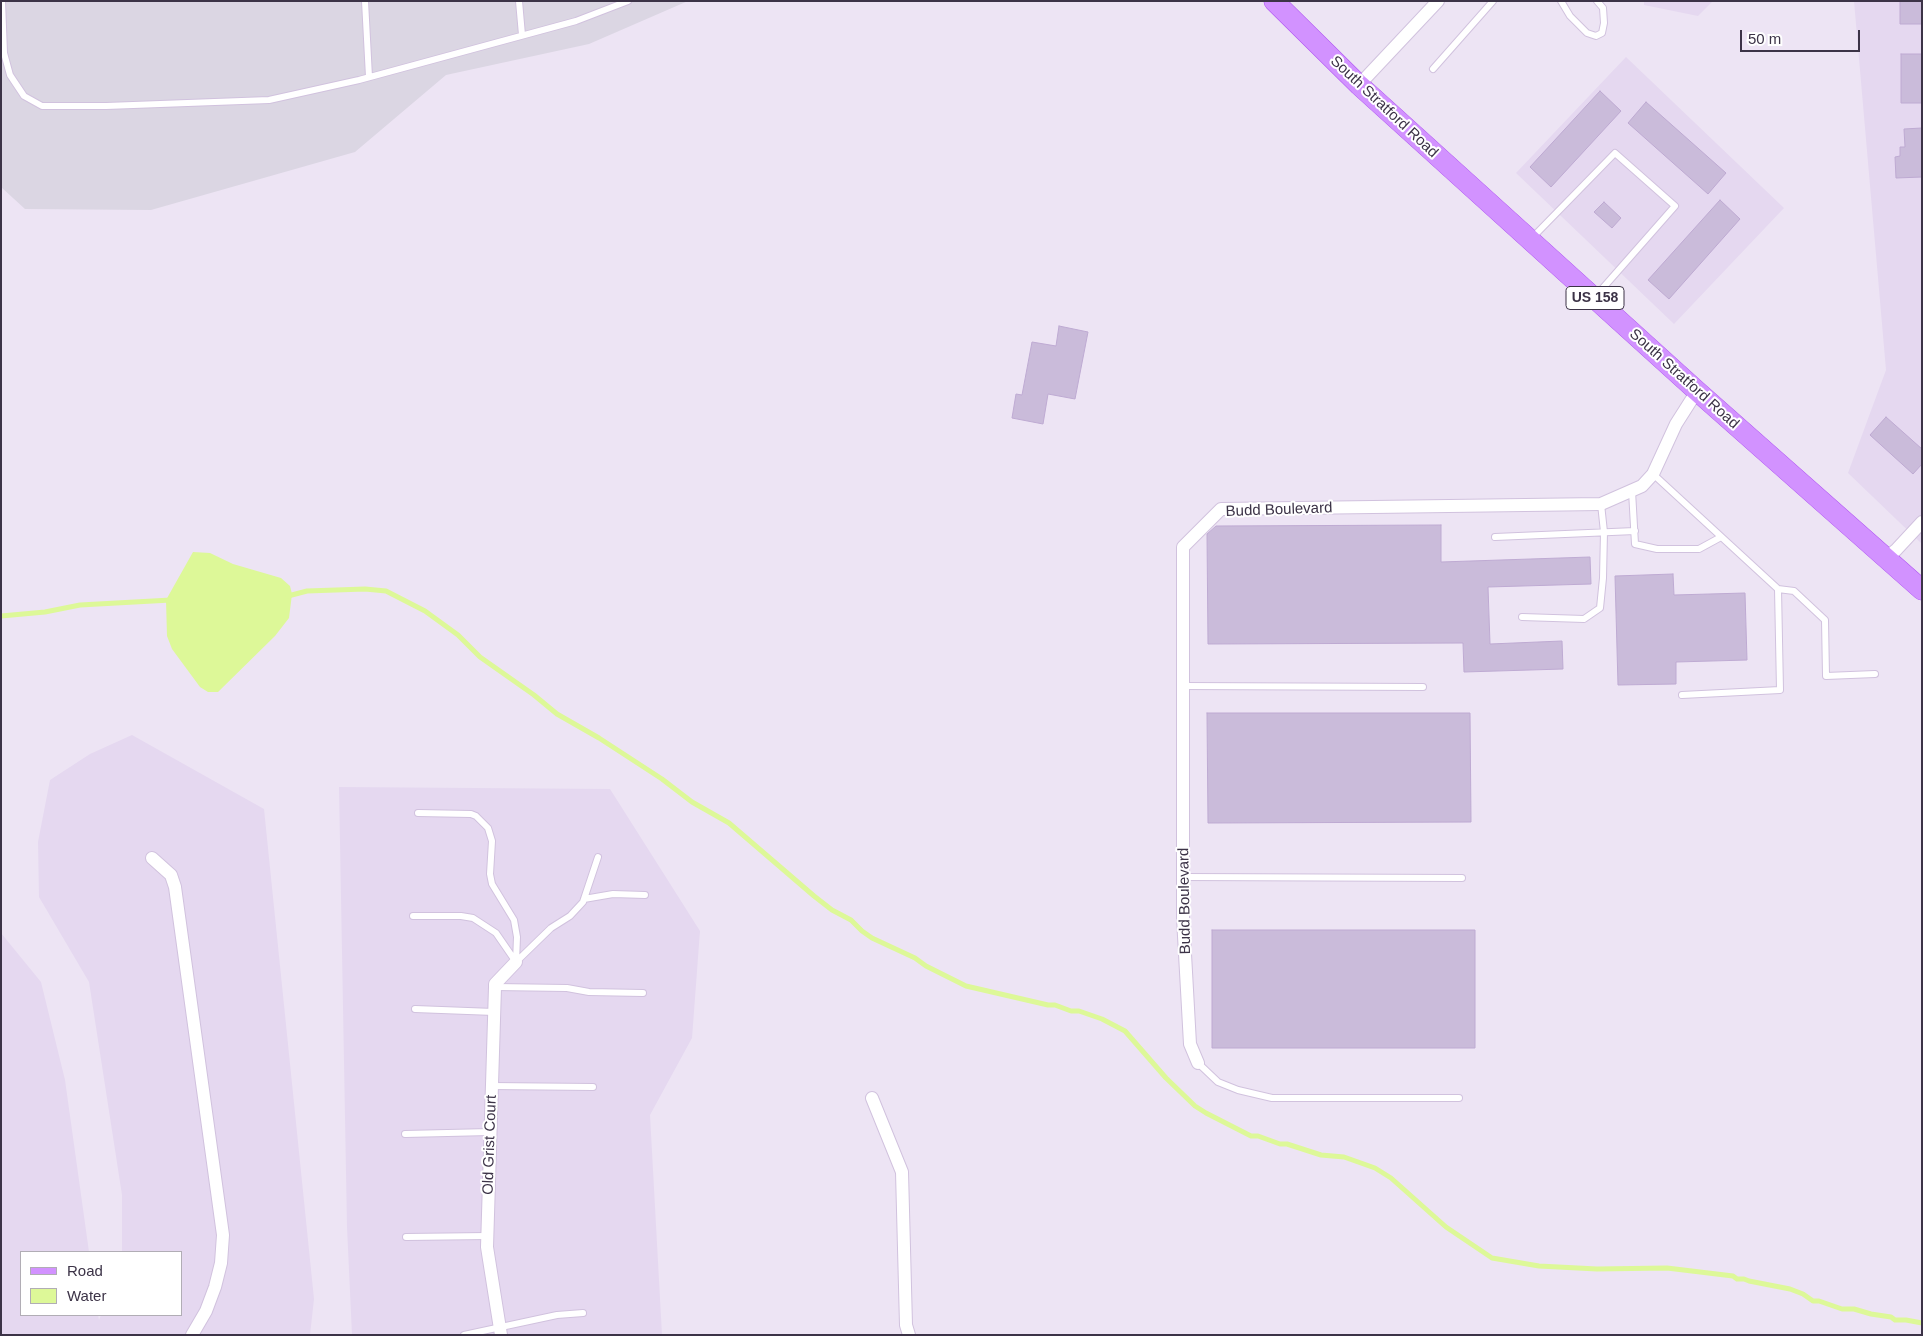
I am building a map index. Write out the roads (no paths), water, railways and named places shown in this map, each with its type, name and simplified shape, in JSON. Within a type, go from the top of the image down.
[{"type":"main road","name":"South Stratford Road","points":[[1274,1],[1359,85],[1697,391],[1887,557],[1922,590]]},
{"type":"street","points":[[1359,85],[1438,1]]},
{"type":"street","name":"Budd Boulevard","points":[[1198,1063],[1190,1044],[1183,918],[1183,547],[1221,509],[1601,504],[1642,486],[1653,474],[1676,424],[1697,391]]},
{"type":"street","points":[[1887,557],[1922,522]]},
{"type":"street","points":[[152,858],[171,876],[175,888],[223,1235],[221,1264],[215,1287],[206,1311],[192,1335]]},
{"type":"street","points":[[494,987],[516,962]]},
{"type":"street","name":"Old Grist Court","points":[[494,987],[487,1247],[500,1331]]},
{"type":"street","points":[[872,1098],[902,1172],[906,1325],[909,1335]]},
{"type":"lane","points":[[2,1],[4,53],[10,75],[24,96],[42,106],[106,106],[268,100],[369,78],[522,34],[576,21],[628,1]]},
{"type":"lane","points":[[365,1],[369,78]]},
{"type":"lane","points":[[519,1],[522,34]]},
{"type":"lane","points":[[1433,69],[1493,1]]},
{"type":"lane","points":[[1561,1],[1570,16],[1587,32],[1596,36],[1602,32],[1604,23],[1603,8],[1597,1]]},
{"type":"lane","points":[[1530,240],[1615,153],[1675,206],[1594,298]]},
{"type":"lane","points":[[1653,474],[1778,589],[1794,591],[1824,620],[1826,676],[1875,674]]},
{"type":"lane","points":[[1632,491],[1635,544],[1656,549],[1699,549],[1721,537]]},
{"type":"lane","points":[[1522,617],[1584,619],[1600,608],[1604,578],[1604,532],[1601,504]]},
{"type":"lane","points":[[1495,537],[1635,531]]},
{"type":"lane","points":[[1682,695],[1780,690],[1778,589]]},
{"type":"lane","points":[[1183,686],[1423,687]]},
{"type":"lane","points":[[418,813],[471,814],[476,816],[488,828],[492,841],[490,874],[492,884],[514,920],[517,937],[516,962]]},
{"type":"lane","points":[[516,962],[551,928],[579,909],[598,857]]},
{"type":"lane","points":[[1183,877],[1462,878]]},
{"type":"lane","points":[[584,899],[612,894],[645,895]]},
{"type":"lane","points":[[413,916],[461,916],[473,918],[496,933],[516,962]]},
{"type":"lane","points":[[494,987],[567,988],[589,992],[643,993]]},
{"type":"lane","points":[[415,1009],[494,1012]]},
{"type":"lane","points":[[1198,1063],[1218,1082],[1238,1090],[1272,1098],[1459,1098]]},
{"type":"lane","points":[[492,1086],[593,1087]]},
{"type":"lane","points":[[405,1134],[490,1132]]},
{"type":"lane","points":[[406,1237],[487,1236]]},
{"type":"lane","points":[[464,1335],[500,1331],[557,1315],[583,1313]]},
{"type":"water","points":[[193,552],[210,553],[233,564],[281,578],[290,586],[292,594],[289,618],[275,636],[218,692],[208,692],[200,687],[172,649],[167,636],[166,600]]},
{"type":"waterway","points":[[288,596],[307,591],[365,589],[386,591],[425,611],[458,635],[480,657],[534,695],[557,714],[599,738],[662,779],[692,802],[729,823],[814,896],[832,910],[851,920],[872,938],[915,958],[926,966],[966,986],[1055,1005],[1102,1019],[1125,1031],[1166,1078],[1195,1106],[1206,1113],[1251,1136],[1258,1136],[1321,1155],[1344,1157],[1375,1168],[1391,1178],[1446,1227],[1492,1258],[1539,1266],[1597,1269],[1667,1268],[1733,1276],[1737,1279],[1790,1289],[1803,1294],[1813,1301],[1819,1301],[1842,1309],[1854,1309],[1891,1317],[1895,1320],[1922,1323]]},
{"type":"waterway","points":[[1,616],[45,612],[80,605],[171,600]]}]
